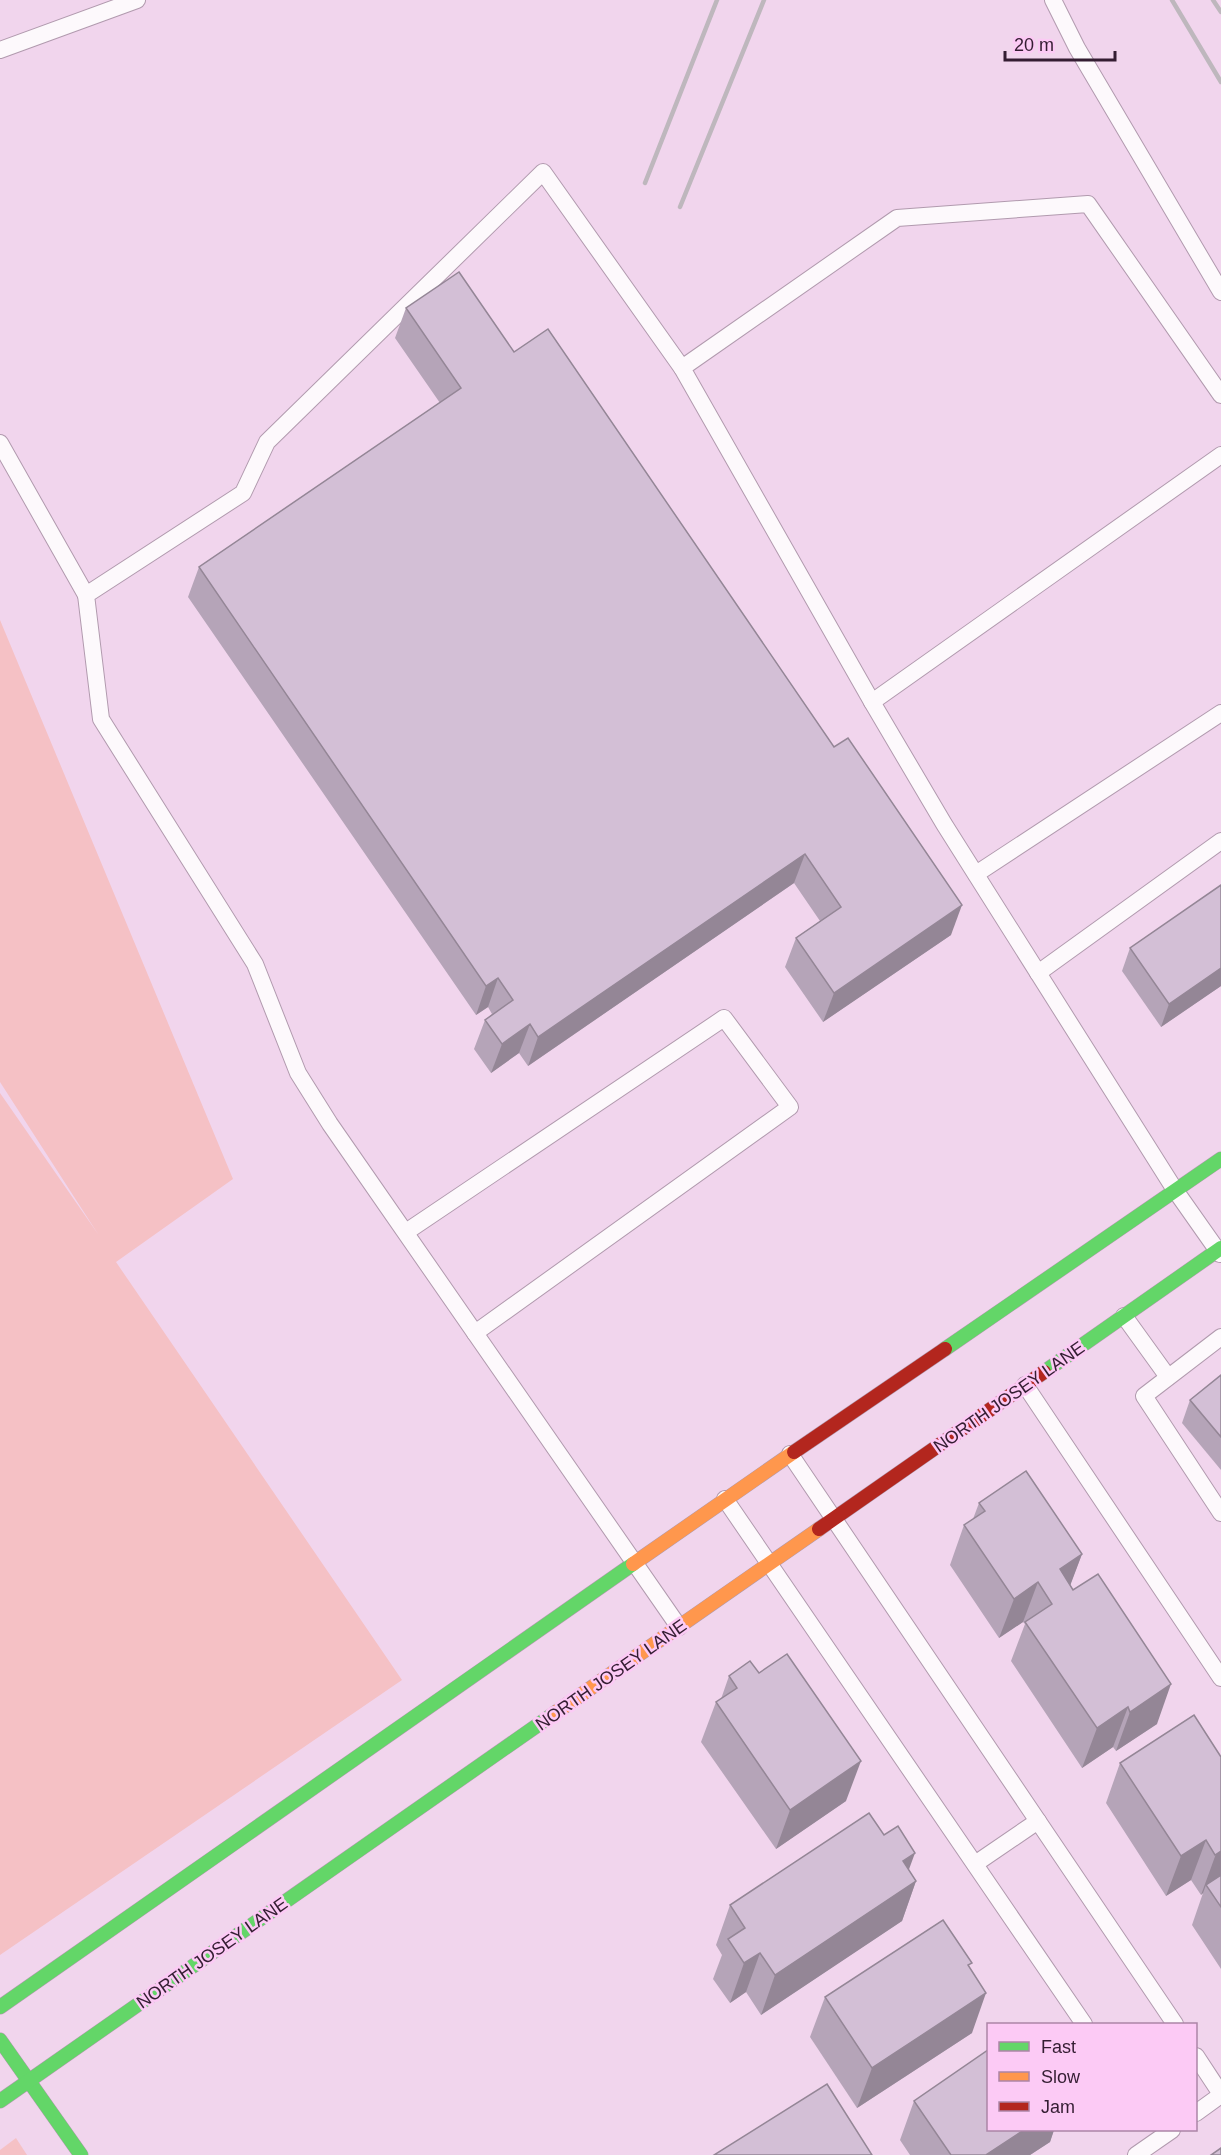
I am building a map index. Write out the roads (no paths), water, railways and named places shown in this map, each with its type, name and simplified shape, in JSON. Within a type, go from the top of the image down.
[{"type":"main road","points":[[0,2007],[790,1454],[1221,1159]]},
{"type":"main road","name":"NORTH JOSEY LANE","points":[[0,2101],[1220,1251]]},
{"type":"main road","points":[[0,2040],[81,2155]]},
{"type":"lane","points":[[0,50],[137,0]]},
{"type":"lane","points":[[1053,0],[1077,48],[1221,292]]},
{"type":"lane","points":[[86,595],[243,493],[267,442],[543,172],[682,368],[872,702],[976,874],[1175,1190],[1220,1251]]},
{"type":"lane","points":[[682,368],[897,218],[1088,204],[1221,395]]},
{"type":"lane","points":[[0,443],[86,595],[101,719],[255,964],[298,1073],[330,1124],[679,1627]]},
{"type":"lane","points":[[872,702],[1221,455]]},
{"type":"lane","points":[[976,874],[1221,713]]},
{"type":"lane","points":[[1038,973],[1221,841]]},
{"type":"lane","points":[[405,1232],[724,1018],[790,1107],[475,1333]]},
{"type":"lane","points":[[1124,1316],[1168,1377]]},
{"type":"lane","points":[[1221,1336],[1144,1396],[1221,1513]]},
{"type":"lane","points":[[1025,1385],[1221,1678]]},
{"type":"lane","points":[[790,1454],[1173,2023]]},
{"type":"lane","points":[[726,1499],[1083,2023]]},
{"type":"lane","points":[[975,1864],[1038,1821]]},
{"type":"lane","points":[[1197,2058],[1221,2094],[1197,2112]]},
{"type":"lane","points":[[1136,2155],[1163,2132]]},
{"type":"railway","points":[[645,183],[717,0]]},
{"type":"railway","points":[[680,207],[764,0]]},
{"type":"railway","points":[[1172,0],[1221,82]]},
{"type":"railway","points":[[1213,0],[1221,12]]}]
